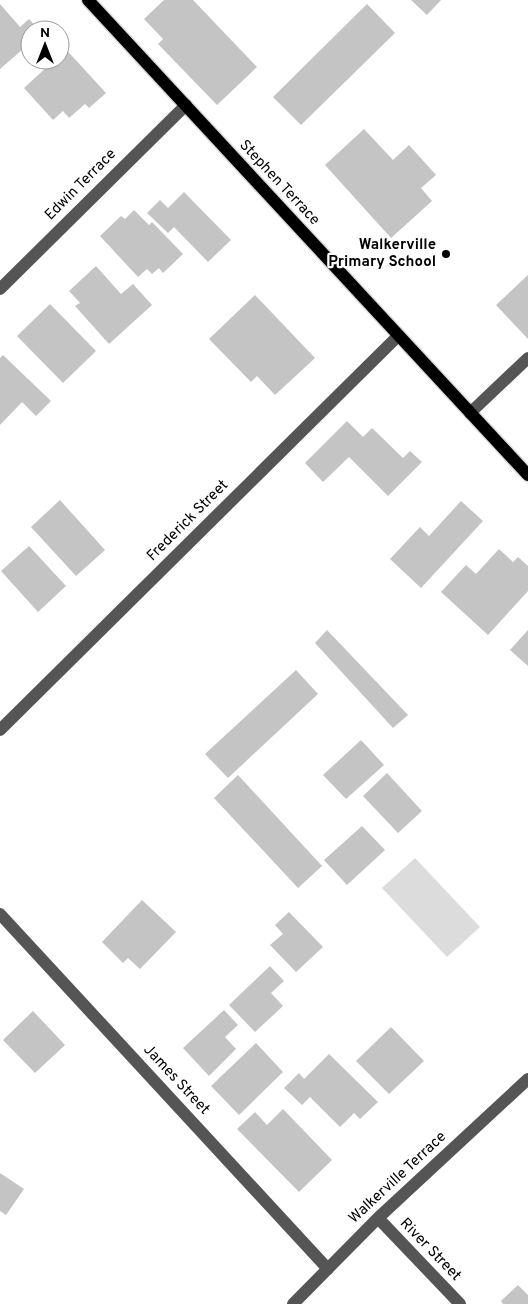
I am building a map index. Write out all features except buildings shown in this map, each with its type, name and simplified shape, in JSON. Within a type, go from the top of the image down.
[{"type":"main road","name":"Stephen Terrace","points":[[88,0],[528,476]]},
{"type":"street","name":"Edwin Terrace","points":[[0,289],[186,105]]},
{"type":"street","name":"Frederick Street","points":[[0,730],[398,336]]},
{"type":"street","points":[[470,412],[528,358]]},
{"type":"street","name":"James Street","points":[[0,914],[328,1269]]},
{"type":"street","name":"Walkerville Terrace","points":[[293,1304],[378,1218],[528,1079]]},
{"type":"street","name":"River Street","points":[[378,1218],[460,1304]]},
{"type":"shaded area","points":[[415,858],[480,927],[447,957],[382,888]]},
{"type":"place","name":"Walkerville Primary School","points":[[446,254]]}]
